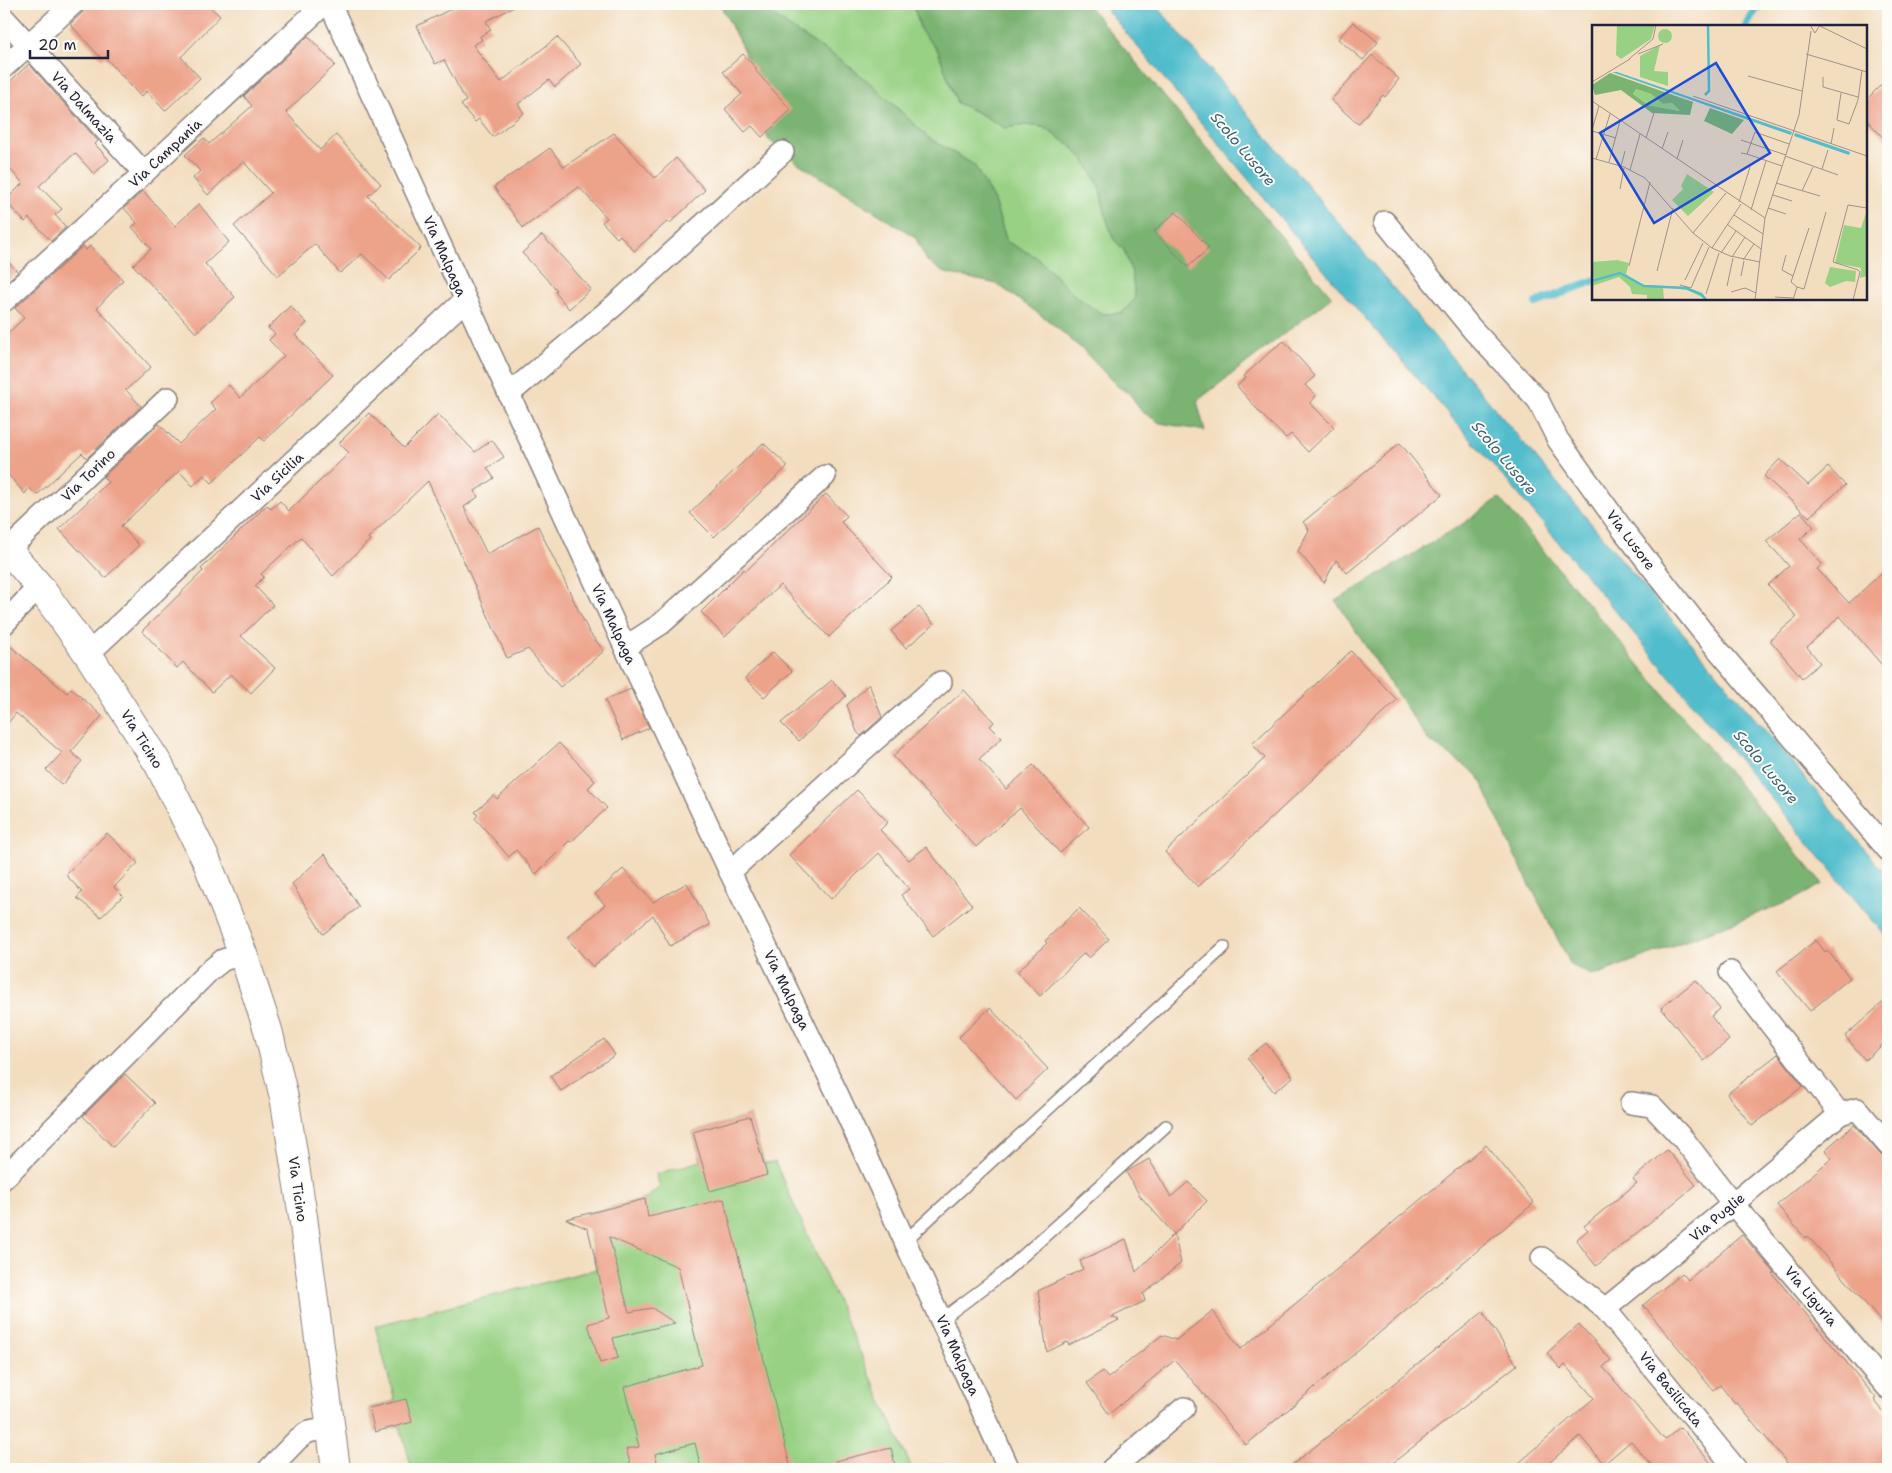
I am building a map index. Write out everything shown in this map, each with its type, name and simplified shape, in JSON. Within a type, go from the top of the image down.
[{"type":"street","points":[[4,67],[73,4]]},
{"type":"street","name":"Via Campania","points":[[4,301],[324,4]]},
{"type":"street","name":"Via Malpaga","points":[[330,4],[624,647],[838,1095],[1009,1469]]},
{"type":"street","name":"Via Dalmazia","points":[[4,18],[144,173]]},
{"type":"street","points":[[508,394],[616,304],[783,152]]},
{"type":"street","name":"Via Lusore","points":[[1385,222],[1472,329],[1538,400],[1558,440],[1623,530],[1702,631],[1888,850]]},
{"type":"street","name":"Via Sicilia","points":[[88,654],[465,300]]},
{"type":"street","name":"Via Torino","points":[[6,548],[168,398]]},
{"type":"street","points":[[624,647],[661,624],[826,476]]},
{"type":"street","name":"Via Ticino","points":[[6,548],[39,586],[88,654],[159,765],[207,862],[244,954],[263,1013],[285,1102],[336,1469]]},
{"type":"street","points":[[4,624],[39,586]]},
{"type":"street","points":[[730,872],[941,682]]},
{"type":"street","points":[[4,1178],[208,972],[223,960],[244,954]]},
{"type":"street","points":[[1730,972],[1840,1114],[1857,1109],[1888,1145]]},
{"type":"street","name":"Via Liguria","points":[[1631,1103],[1652,1106],[1684,1140],[1733,1204],[1888,1388]]},
{"type":"street","name":"Via Puglie","points":[[1606,1309],[1840,1114]]},
{"type":"street","points":[[1542,1258],[1606,1309]]},
{"type":"street","name":"Via Basilicata","points":[[1606,1309],[1736,1469]]},
{"type":"street","points":[[1112,1469],[1184,1408]]},
{"type":"street","points":[[269,1469],[298,1439],[308,1432],[331,1428]]},
{"type":"lane","points":[[905,1241],[1224,947]]},
{"type":"lane","points":[[942,1319],[1005,1272],[1166,1126]]},
{"type":"green space","points":[[720,4],[764,4],[768,12],[840,59],[875,87],[929,138],[974,165],[994,201],[1007,242],[1038,258],[1075,296],[1102,314],[1122,313],[1135,299],[1132,273],[1124,250],[1114,240],[1106,217],[1099,185],[1083,158],[1067,143],[1043,127],[1026,125],[1005,128],[957,103],[938,51],[921,31],[913,4],[1087,4],[1332,297],[1197,401],[1205,431],[1160,423],[1141,411],[1130,394],[1117,386],[1083,350],[1049,321],[997,284],[945,273],[927,261],[915,237],[798,163],[768,139],[744,51]]},
{"type":"green space","points":[[764,4],[913,4],[921,31],[938,51],[957,103],[1005,128],[1026,125],[1043,127],[1067,143],[1083,158],[1099,185],[1106,217],[1114,240],[1124,250],[1132,273],[1135,299],[1122,313],[1102,314],[1075,296],[1038,258],[1007,242],[994,201],[974,165],[929,138],[875,87],[840,59],[768,12]]},
{"type":"green space","points":[[1499,498],[1823,884],[1793,900],[1593,976],[1571,965],[1512,850],[1478,775],[1427,739],[1336,601],[1464,523]]},
{"type":"green space","points":[[750,1116],[764,1163],[775,1162],[912,1469],[412,1469],[400,1426],[375,1432],[369,1408],[395,1401],[375,1326],[597,1269],[585,1214],[645,1199],[660,1187],[656,1174],[701,1161],[693,1132]]},
{"type":"water","name":"Scolo Lusore","points":[[1102,4],[1155,4],[1888,877],[1888,939],[1514,489],[1343,293]]},
{"type":"building","points":[[87,4],[207,4],[220,16],[181,57],[200,78],[165,111],[147,91],[141,97],[105,57],[102,59],[70,24],[82,13]]},
{"type":"building","points":[[461,4],[520,4],[486,21],[491,30],[480,36],[482,40],[473,45],[501,82],[557,37],[581,64],[555,87],[549,80],[518,104],[524,113],[493,137],[479,119],[475,122],[461,105],[466,101],[444,60],[435,64],[417,26]]},
{"type":"building","points":[[1353,22],[1378,42],[1363,60],[1338,39]]},
{"type":"building","points":[[308,36],[335,65],[286,112],[320,150],[336,135],[381,184],[368,196],[421,248],[389,280],[362,254],[340,273],[315,244],[278,276],[234,226],[271,193],[243,161],[208,195],[193,178],[200,171],[185,155],[204,138],[209,144],[252,106],[244,96]]},
{"type":"building","points":[[743,54],[791,110],[762,137],[752,126],[745,132],[725,109],[742,94],[723,72]]},
{"type":"building","points":[[1372,55],[1399,79],[1385,97],[1383,95],[1358,124],[1331,100]]},
{"type":"building","points":[[29,64],[98,141],[95,144],[109,160],[94,174],[75,153],[39,186],[62,209],[55,215],[66,227],[51,241],[29,218],[25,222],[5,201],[23,183],[4,163],[4,87]]},
{"type":"building","points":[[1888,78],[1888,143],[1867,120],[1867,99]]},
{"type":"building","points":[[614,133],[655,178],[676,158],[705,190],[670,223],[668,221],[634,251],[620,235],[617,238],[602,222],[607,218],[579,187],[523,228],[494,187],[550,148],[564,167]]},
{"type":"building","points":[[143,191],[175,226],[199,204],[229,242],[205,264],[235,297],[196,333],[133,265],[151,249],[132,227],[137,223],[124,208]]},
{"type":"building","points":[[1176,212],[1209,248],[1188,267],[1154,231]]},
{"type":"building","points":[[542,235],[591,289],[569,309],[555,292],[557,290],[522,253]]},
{"type":"building","points":[[83,246],[86,250],[90,246],[123,280],[97,308],[151,367],[126,390],[141,406],[87,458],[82,453],[37,495],[29,488],[25,494],[4,470],[4,337],[24,318],[15,308]]},
{"type":"building","points":[[4,257],[18,272],[4,284]]},
{"type":"building","points":[[290,306],[307,323],[295,335],[333,375],[264,441],[260,437],[212,483],[204,475],[193,486],[179,471],[121,526],[139,545],[105,578],[59,529],[108,482],[103,477],[159,424],[179,444],[216,409],[210,403],[229,385],[240,398],[284,356],[269,340],[275,334],[268,328]]},
{"type":"building","points":[[1284,341],[1315,376],[1305,385],[1316,396],[1310,403],[1334,427],[1308,452],[1291,434],[1286,438],[1264,417],[1237,386],[1246,378],[1244,376]]},
{"type":"building","points":[[369,413],[404,448],[438,414],[475,452],[492,440],[504,457],[487,468],[494,478],[475,491],[478,497],[464,507],[487,554],[538,526],[589,632],[604,651],[560,687],[528,649],[507,658],[428,481],[368,538],[370,540],[333,576],[301,537],[261,574],[264,577],[255,586],[273,605],[241,636],[275,668],[251,693],[231,674],[212,692],[183,662],[177,668],[142,631],[203,571],[201,569],[267,505],[271,509],[280,501],[289,511],[349,453],[339,443]]},
{"type":"building","points":[[763,443],[788,466],[714,537],[690,513]]},
{"type":"building","points":[[1400,443],[1442,495],[1347,573],[1336,560],[1324,583],[1298,551],[1309,530],[1303,522]]},
{"type":"building","points":[[1780,459],[1808,485],[1828,467],[1845,485],[1809,517],[1764,476]]},
{"type":"building","points":[[826,494],[847,516],[841,522],[892,577],[829,637],[780,585],[725,637],[701,612],[744,569],[746,571]]},
{"type":"building","points":[[1801,512],[1814,527],[1800,539],[1822,564],[1817,569],[1849,603],[1888,567],[1888,672],[1840,616],[1807,647],[1820,663],[1802,678],[1770,640],[1797,617],[1768,585],[1789,566],[1766,541]]},
{"type":"building","points":[[919,607],[934,624],[906,648],[891,631]]},
{"type":"building","points":[[4,641],[67,693],[71,688],[102,716],[71,752],[82,761],[62,785],[46,770],[62,753],[16,713],[4,728]]},
{"type":"building","points":[[1351,651],[1397,700],[1198,887],[1165,852],[1265,758],[1252,744]]},
{"type":"building","points":[[773,652],[792,671],[764,697],[745,678]]},
{"type":"building","points":[[832,680],[846,696],[799,741],[781,723]]},
{"type":"building","points":[[869,684],[882,717],[861,736],[857,732],[847,705]]},
{"type":"building","points":[[631,689],[649,728],[623,740],[605,700]]},
{"type":"building","points":[[964,690],[994,722],[990,726],[1002,738],[979,759],[1006,789],[1033,765],[1089,827],[1060,853],[1020,808],[976,847],[893,756]]},
{"type":"building","points":[[559,743],[595,781],[588,788],[607,808],[571,842],[569,841],[536,874],[516,850],[509,857],[475,818],[478,815],[475,812],[494,795],[497,799]]},
{"type":"building","points":[[857,790],[888,822],[880,830],[909,860],[926,847],[972,905],[933,936],[901,895],[909,889],[879,853],[831,899],[789,855]]},
{"type":"building","points":[[107,833],[138,863],[114,887],[123,896],[101,917],[77,898],[82,892],[66,875]]},
{"type":"building","points":[[325,854],[359,907],[323,934],[292,884]]},
{"type":"building","points":[[623,869],[653,902],[687,883],[710,925],[670,946],[653,915],[593,967],[567,938],[605,905],[595,894]]},
{"type":"building","points":[[1079,908],[1109,939],[1089,958],[1084,953],[1040,996],[1017,972]]},
{"type":"building","points":[[1816,940],[1825,952],[1827,950],[1850,978],[1810,1011],[1777,971]]},
{"type":"building","points":[[1696,980],[1720,1009],[1711,1016],[1729,1040],[1704,1061],[1661,1008]]},
{"type":"building","points":[[1888,998],[1888,1040],[1865,1060],[1845,1036]]},
{"type":"building","points":[[990,1008],[1048,1069],[1016,1100],[959,1037]]},
{"type":"building","points":[[604,1039],[615,1055],[561,1091],[550,1076]]},
{"type":"building","points":[[1266,1043],[1293,1077],[1274,1092],[1247,1058]]},
{"type":"building","points":[[1778,1054],[1803,1086],[1752,1126],[1727,1094]]},
{"type":"building","points":[[125,1074],[155,1103],[113,1147],[83,1116]]},
{"type":"building","points":[[750,1116],[767,1175],[710,1191],[693,1132]]},
{"type":"building","points":[[1854,1125],[1888,1162],[1888,1330],[1808,1236],[1805,1238],[1777,1205],[1832,1158],[1825,1150]]},
{"type":"building","points":[[1486,1145],[1534,1203],[1246,1445],[1175,1360],[1109,1414],[1087,1383],[1102,1371],[1108,1378],[1162,1335],[1176,1340],[1212,1311],[1241,1349]]},
{"type":"building","points":[[1667,1150],[1696,1185],[1596,1266],[1576,1240],[1588,1230],[1584,1226],[1637,1183],[1633,1179]]},
{"type":"building","points":[[1149,1159],[1171,1197],[1188,1182],[1207,1201],[1174,1234],[1140,1196],[1126,1172]]},
{"type":"building","points":[[645,1199],[648,1217],[724,1199],[791,1469],[701,1469],[695,1443],[655,1454],[659,1469],[632,1469],[626,1449],[639,1447],[624,1387],[702,1365],[678,1267],[609,1237],[629,1312],[652,1308],[675,1323],[613,1338],[618,1358],[600,1363],[588,1324],[609,1318],[588,1229],[566,1219]]},
{"type":"building","points":[[1174,1234],[1181,1263],[1143,1294],[1145,1301],[1112,1317],[1119,1320],[1069,1345],[1067,1342],[1047,1352],[1038,1291],[1083,1269],[1080,1261],[1126,1239],[1136,1272]]},
{"type":"building","points":[[1742,1235],[1876,1398],[1874,1400],[1888,1417],[1888,1469],[1792,1469],[1720,1385],[1713,1390],[1643,1305],[1682,1273],[1688,1280]]},
{"type":"building","points":[[1483,1312],[1517,1365],[1385,1469],[1287,1469]]},
{"type":"building","points":[[1579,1324],[1611,1360],[1603,1367],[1665,1440],[1680,1427],[1716,1469],[1655,1469],[1631,1441],[1604,1464],[1580,1436],[1542,1469],[1512,1469],[1594,1398],[1565,1365],[1561,1369],[1547,1353]]},
{"type":"building","points":[[406,1399],[412,1422],[375,1432],[369,1408]]},
{"type":"building","points":[[891,1448],[896,1469],[836,1469],[835,1461]]},
{"type":"waterway","points":[[1747,25],[1759,4]]},
{"type":"waterway","points":[[1536,303],[1592,281]]}]
